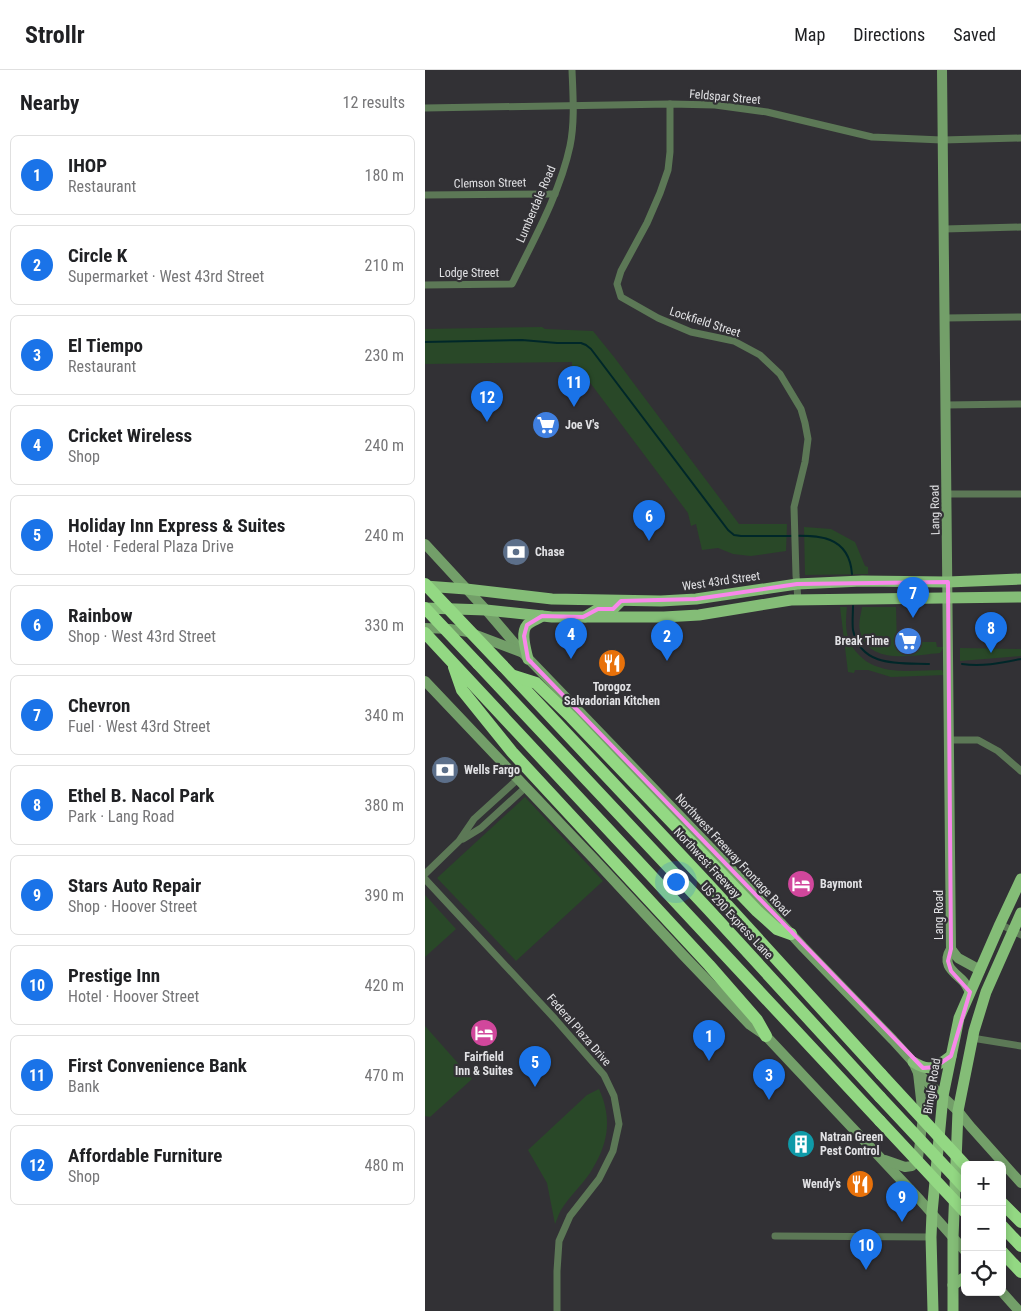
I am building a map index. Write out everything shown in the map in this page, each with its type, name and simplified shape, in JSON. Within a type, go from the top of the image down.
[{"type":"highway","name":"Northwest Freeway","points":[[425,585],[707,884],[961,1161]]},
{"type":"highway","name":"US 290 Express Lane","points":[[425,608],[708,909],[961,1184]]},
{"type":"highway","points":[[425,632],[961,1208]]},
{"type":"highway","points":[[452,662],[462,690],[512,752],[709,965],[757,1020],[766,1036]]},
{"type":"highway","points":[[507,671],[536,683],[641,789],[757,911],[777,929],[791,934]]},
{"type":"highway","points":[[1006,1206],[1021,1222]]},
{"type":"highway","points":[[1006,1231],[1021,1246]]},
{"type":"highway","points":[[1006,1255],[1021,1272]]},
{"type":"main road","name":"Lang Road","points":[[942,70],[951,949],[948,954],[951,972],[964,982],[970,992]]},
{"type":"main road","name":"Northwest Freeway Frontage Road","points":[[425,544],[486,610],[525,656],[735,873],[913,1062],[917,1073],[958,1110],[969,1126],[1021,1183]]},
{"type":"main road","name":"West 43rd Street","points":[[425,585],[552,599],[661,601],[696,600],[797,584],[862,581],[948,582],[1021,580]]},
{"type":"main road","points":[[425,608],[486,610],[547,616],[664,617],[695,615],[799,600],[1021,597]]},
{"type":"main road","points":[[425,628],[450,628],[468,632],[525,656],[524,641],[527,625],[547,616],[552,599]]},
{"type":"main road","points":[[695,615],[696,600]]},
{"type":"main road","points":[[583,617],[598,610],[613,608],[621,601]]},
{"type":"main road","points":[[425,681],[750,1025],[766,1036],[932,1213],[961,1247]]},
{"type":"main road","name":"Bingle Road","points":[[933,1311],[932,1213],[943,1096],[951,1056],[959,1018],[1021,879]]},
{"type":"main road","points":[[973,1034],[986,992],[1017,933],[1021,913]]},
{"type":"main road","name":"Lang Road","points":[[951,949],[958,958],[980,970]]},
{"type":"main road","points":[[953,1311],[953,1238],[958,1110],[982,978],[980,970]]},
{"type":"main road","points":[[913,1062],[923,1068],[930,1068],[935,1067],[951,1056]]},
{"type":"main road","points":[[875,1153],[887,1162],[905,1167],[912,1166],[918,1158],[923,1118],[917,1073]]},
{"type":"main road","points":[[1006,1177],[1021,1188]]},
{"type":"main road","points":[[953,1285],[961,1280]]},
{"type":"main road","points":[[1006,1296],[1019,1311]]},
{"type":"street","name":"Lumberdale Road","points":[[512,284],[555,194],[563,170],[570,145],[573,106],[572,70]]},
{"type":"street","name":"Lockfield Street","points":[[671,104],[671,152],[668,170],[647,223],[621,271],[617,284],[621,297],[658,318],[691,332],[734,341],[760,355],[779,374],[801,410],[808,439],[805,462],[794,507],[799,600]]},
{"type":"street","name":"Feldspar Street","points":[[425,108],[715,105],[767,112],[872,136],[942,140],[1021,138]]},
{"type":"street","name":"Clemson Street","points":[[425,195],[555,194]]},
{"type":"street","points":[[944,228],[1021,227]]},
{"type":"street","name":"Lodge Street","points":[[425,285],[512,284]]},
{"type":"street","points":[[945,318],[1021,317]]},
{"type":"street","points":[[946,405],[1021,404]]},
{"type":"street","points":[[947,494],[1021,494]]},
{"type":"street","points":[[949,740],[978,740],[998,751],[1021,771]]},
{"type":"street","points":[[425,874],[459,840],[474,819],[518,779]]},
{"type":"street","points":[[459,840],[481,828],[526,787]]},
{"type":"street","name":"Federal Plaza Drive","points":[[425,879],[549,1012],[604,1075],[614,1096],[619,1124],[613,1151],[599,1179],[570,1216],[559,1241],[557,1311]]},
{"type":"street","points":[[1000,924],[1017,933]]},
{"type":"street","points":[[973,1034],[1021,1046]]},
{"type":"street","points":[[775,1236],[931,1237]]},
{"type":"highlighted area","points":[[948,582],[951,949],[948,961],[951,971],[970,992],[951,1056],[935,1067],[923,1068],[528,659],[524,636],[527,625],[542,616],[583,617],[598,609],[613,609],[621,601],[696,599],[797,584]]},
{"type":"green space","points":[[542,327],[545,329],[593,331],[739,524],[787,524],[786,551],[751,556],[733,554],[718,548],[702,550],[696,524],[691,526],[688,513],[579,368],[572,368],[572,362],[425,364],[425,329]]},
{"type":"green space","points":[[804,527],[831,529],[855,542],[865,566],[868,567],[868,574],[805,575]]},
{"type":"green space","points":[[840,607],[847,607],[846,626],[848,638],[854,649],[866,661],[876,666],[897,671],[942,670],[944,675],[891,677],[868,670],[855,670],[854,673],[848,672]]},
{"type":"green space","points":[[862,607],[896,607],[897,647],[921,647],[922,642],[936,642],[937,647],[944,647],[940,653],[905,656],[882,654],[872,649],[865,642],[860,631],[859,622]]},
{"type":"green space","points":[[960,648],[1021,649],[1021,656],[960,661]]},
{"type":"green space","points":[[525,797],[603,881],[516,961],[437,878]]},
{"type":"green space","points":[[425,895],[456,929],[425,957]]},
{"type":"green space","points":[[425,1026],[472,1079],[430,1117],[425,1116]]},
{"type":"green space","points":[[599,1089],[606,1111],[607,1122],[607,1132],[601,1152],[590,1173],[564,1205],[555,1224],[547,1183],[528,1150],[587,1095]]},
{"type":"waterway","points":[[425,342],[522,340],[581,343],[586,345],[591,349],[728,530],[734,535],[741,536],[810,536],[830,540],[845,551],[850,561],[852,574]]},
{"type":"waterway","points":[[853,606],[853,630],[857,642],[864,651],[883,661],[929,664]]},
{"type":"waterway","points":[[962,664],[984,665],[1021,659]]},
{"type":"place","name":"First Convenience Bank","points":[[574,407]]},
{"type":"place","name":"Affordable Furniture","points":[[487,422]]},
{"type":"place","name":"Joe V's","points":[[546,425]]},
{"type":"place","name":"Rainbow","points":[[649,541]]},
{"type":"place","name":"Chase","points":[[516,552]]},
{"type":"place","name":"Chevron","points":[[913,618]]},
{"type":"place","name":"Break Time","points":[[908,641]]},
{"type":"place","name":"Ethel B. Nacol Park","points":[[991,653]]},
{"type":"place","name":"Cricket Wireless","points":[[571,659]]},
{"type":"place","name":"Circle K","points":[[667,661]]},
{"type":"place","name":"Torogoz Salvadorian Kitchen","points":[[612,663]]},
{"type":"place","name":"Wells Fargo","points":[[445,770]]},
{"type":"place","name":"Baymont","points":[[801,884]]},
{"type":"place","name":"Fairfield Inn & Suites","points":[[484,1033]]},
{"type":"place","name":"IHOP","points":[[709,1061]]},
{"type":"place","name":"Holiday Inn Express & Suites","points":[[535,1087]]},
{"type":"place","name":"El Tiempo","points":[[769,1100]]},
{"type":"place","name":"Natran Green Pest Control","points":[[801,1144]]},
{"type":"place","name":"Wendy's","points":[[860,1184]]},
{"type":"place","name":"Stars Auto Repair","points":[[902,1222]]},
{"type":"place","name":"Prestige Inn","points":[[866,1270]]}]
